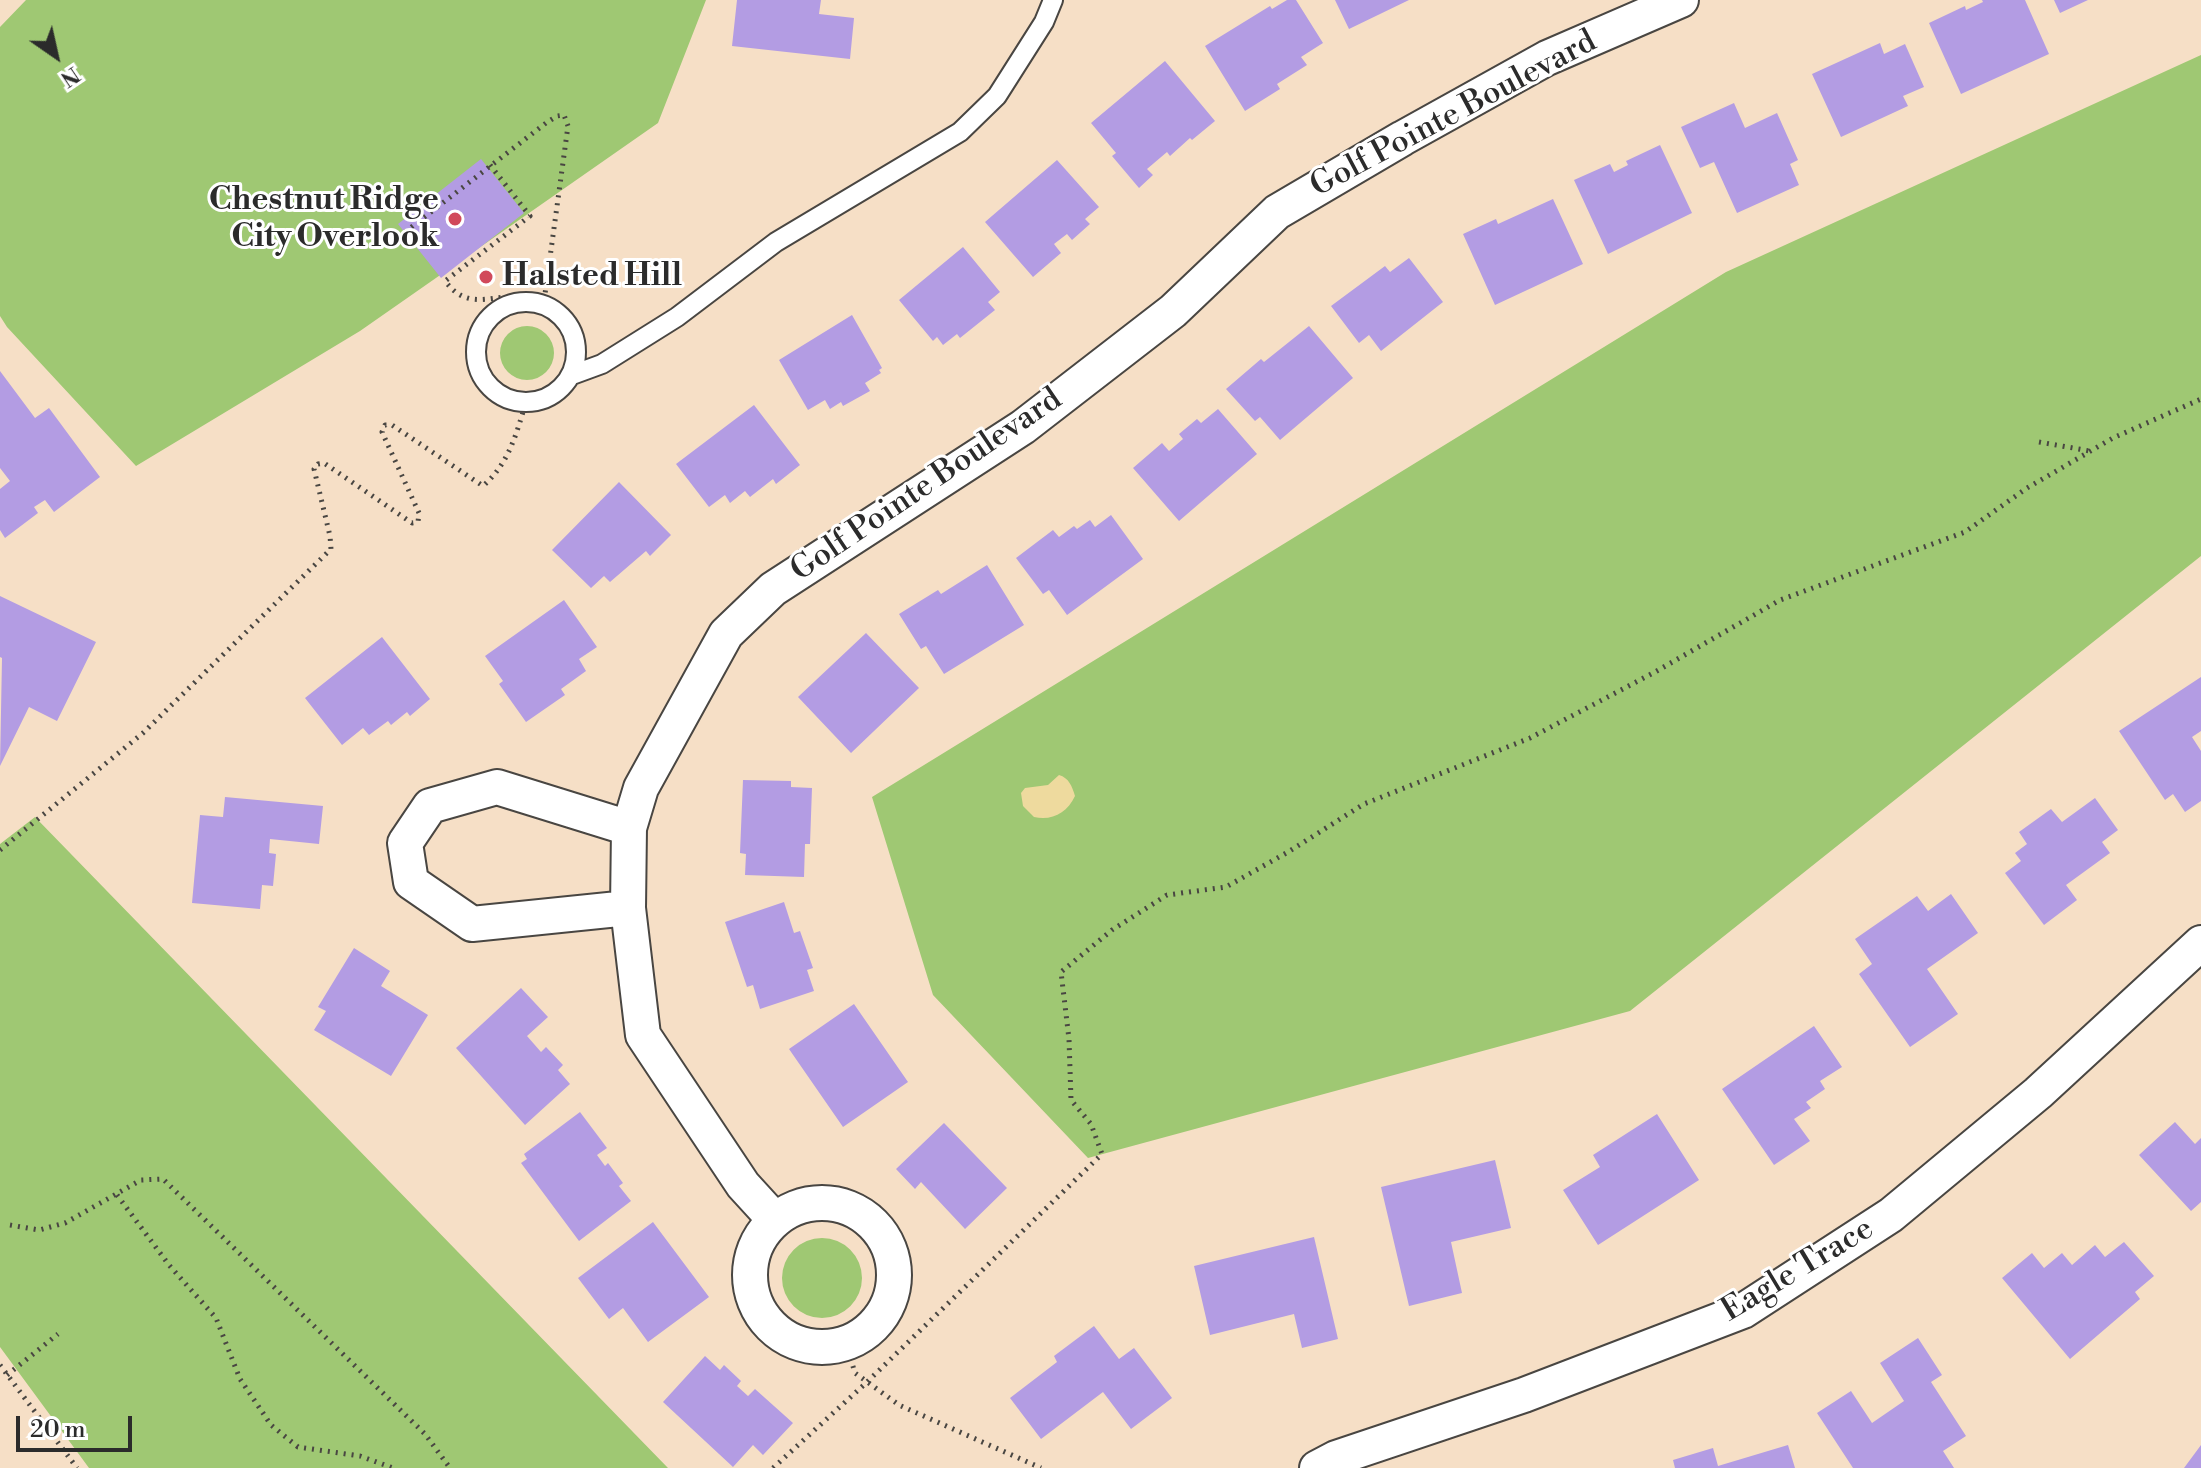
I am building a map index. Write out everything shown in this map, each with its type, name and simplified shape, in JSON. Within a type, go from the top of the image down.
[{"type":"street","name":"Golf Pointe Boulevard","points":[[775,1220],[743,1185],[643,1035],[628,908],[629,828],[641,788],[726,634],[773,589],[1023,427],[1173,311],[1277,212],[1547,58],[1681,0]]},
{"type":"street","points":[[628,908],[472,924],[411,882],[405,843],[430,806],[497,787],[629,828]]},
{"type":"street","name":"Eagle Trace","points":[[1317,1468],[1336,1458],[1524,1395],[1743,1311],[1891,1215],[2038,1093],[2201,943]]},
{"type":"street","points":[[817,1202],[840,1204],[861,1213],[879,1228],[890,1248],[895,1271],[892,1294],[883,1315],[867,1332],[846,1343],[825,1347],[802,1344],[782,1335],[766,1320],[755,1301],[750,1280],[752,1257],[760,1237],[775,1220],[794,1208],[817,1202]]},
{"type":"lane","points":[[572,375],[602,364],[677,317],[776,242],[960,132],[997,96],[1044,22],[1053,0]]},
{"type":"lane","points":[[532,302],[541,305],[563,318],[572,332],[577,361],[572,375],[555,393],[542,400],[510,400],[485,382],[478,368],[478,337],[486,322],[499,310],[532,302]]},
{"type":"path","points":[[405,232],[490,165],[557,116],[564,115],[568,119],[541,305]]},
{"type":"path","points":[[490,165],[530,216],[445,281],[461,297],[503,297],[508,306]]},
{"type":"path","points":[[773,1468],[866,1383],[1102,1154],[1091,1124],[1071,1100],[1069,1039],[1061,972],[1112,930],[1167,895],[1226,887],[1364,804],[1530,738],[1655,672],[1780,600],[1965,532],[2027,488],[2113,438],[2201,399]]},
{"type":"path","points":[[0,850],[143,733],[331,549],[314,469],[318,464],[324,463],[412,523],[418,522],[419,513],[382,432],[385,425],[392,425],[483,486],[497,473],[511,452],[526,402]]},
{"type":"path","points":[[2039,442],[2091,451]]},
{"type":"path","points":[[10,1225],[39,1230],[65,1223],[141,1180],[163,1179],[425,1434],[450,1468]]},
{"type":"path","points":[[117,1195],[169,1265],[216,1318],[240,1379],[271,1425],[298,1447],[360,1456],[393,1468]]},
{"type":"path","points":[[7,1375],[58,1334]]},
{"type":"path","points":[[846,1343],[855,1373],[899,1405],[1041,1468]]},
{"type":"path","points":[[0,1365],[77,1468]]},
{"type":"green space","points":[[26,0],[706,0],[658,123],[360,331],[136,466],[0,316],[0,27]]},
{"type":"green space","points":[[2201,55],[2201,556],[1630,1011],[1088,1158],[933,995],[872,797],[1726,272]]},
{"type":"green space","points":[[527,326],[546,334],[554,353],[546,372],[527,380],[508,372],[500,353],[508,334]]},
{"type":"green space","points":[[35,817],[668,1468],[89,1468],[0,1347],[0,844]]},
{"type":"green space","points":[[822,1238],[837,1241],[850,1250],[859,1263],[862,1278],[859,1293],[850,1306],[837,1315],[822,1318],[807,1315],[794,1306],[785,1293],[782,1278],[785,1263],[794,1250],[807,1241]]},
{"type":"sand","points":[[1059,775],[1071,786],[1075,796],[1072,802],[1053,817],[1034,817],[1023,806],[1021,793],[1025,788],[1048,785]]},
{"type":"building","points":[[737,0],[821,0],[819,14],[854,18],[850,59],[732,46]]},
{"type":"building","points":[[1287,0],[1296,0],[1323,43],[1301,57],[1307,65],[1277,84],[1280,89],[1245,111],[1205,46],[1270,6],[1272,9]]},
{"type":"building","points":[[1335,0],[1409,0],[1349,29]]},
{"type":"building","points":[[1982,0],[2025,0],[2049,54],[1961,94],[1929,23],[1965,6],[1966,10]]},
{"type":"building","points":[[2054,0],[2088,0],[2060,13]]},
{"type":"building","points":[[1880,43],[1884,54],[1905,44],[1924,87],[1903,96],[1908,106],[1841,137],[1812,74]]},
{"type":"building","points":[[1165,61],[1215,121],[1170,156],[1167,152],[1147,169],[1153,175],[1139,188],[1112,156],[1116,153],[1091,123]]},
{"type":"building","points":[[1734,103],[1745,128],[1777,113],[1798,160],[1790,164],[1799,185],[1737,213],[1714,162],[1700,168],[1681,127]]},
{"type":"building","points":[[1660,145],[1692,213],[1608,254],[1574,180],[1610,164],[1614,172],[1628,165],[1626,161]]},
{"type":"building","points":[[481,159],[524,213],[441,278],[398,224]]},
{"type":"building","points":[[1057,160],[1099,207],[1085,219],[1090,224],[1072,240],[1067,234],[1054,244],[1061,253],[1033,277],[985,222]]},
{"type":"building","points":[[1553,199],[1583,264],[1495,305],[1463,234],[1496,219],[1498,224]]},
{"type":"building","points":[[963,247],[1000,292],[988,302],[995,310],[960,338],[957,334],[943,345],[937,337],[933,341],[899,300]]},
{"type":"building","points":[[1409,258],[1443,302],[1381,351],[1369,335],[1359,343],[1331,306],[1385,266],[1390,272]]},
{"type":"building","points":[[852,315],[882,368],[879,370],[881,373],[865,383],[870,391],[843,406],[841,402],[830,409],[825,400],[808,410],[779,360]]},
{"type":"building","points":[[1309,326],[1353,378],[1280,440],[1260,417],[1255,421],[1226,389],[1261,359],[1264,362]]},
{"type":"building","points":[[0,371],[35,418],[49,408],[100,477],[54,512],[45,500],[34,507],[38,513],[5,538],[0,530],[0,489],[10,481],[0,468]]},
{"type":"building","points":[[754,405],[800,465],[776,484],[773,479],[750,497],[745,491],[730,503],[725,495],[709,507],[676,464]]},
{"type":"building","points":[[1218,409],[1257,454],[1179,521],[1133,468],[1162,443],[1169,451],[1183,439],[1179,434],[1197,419],[1201,423]]},
{"type":"building","points":[[619,482],[671,535],[650,556],[646,551],[610,582],[604,576],[591,588],[552,550]]},
{"type":"building","points":[[1111,515],[1143,559],[1067,615],[1049,590],[1043,594],[1016,558],[1053,530],[1059,537],[1074,526],[1077,529],[1090,520],[1095,527]]},
{"type":"building","points":[[987,565],[1024,625],[944,674],[926,646],[921,649],[899,614],[938,590],[941,594]]},
{"type":"building","points":[[0,596],[96,642],[57,721],[29,707],[0,766],[2,658]]},
{"type":"building","points":[[564,600],[597,647],[579,659],[586,671],[561,689],[565,695],[526,722],[499,684],[503,681],[485,656]]},
{"type":"building","points":[[866,633],[919,688],[851,753],[798,697]]},
{"type":"building","points":[[382,637],[430,699],[410,716],[407,712],[391,725],[388,721],[369,735],[363,728],[342,745],[305,698]]},
{"type":"building","points":[[2201,677],[2201,731],[2192,737],[2201,751],[2201,801],[2185,812],[2173,794],[2165,800],[2119,731]]},
{"type":"building","points":[[743,780],[791,781],[791,787],[812,788],[810,844],[805,844],[804,877],[745,875],[746,854],[740,853]]},
{"type":"building","points":[[225,797],[323,806],[319,844],[270,839],[269,853],[276,854],[273,886],[262,885],[260,909],[192,903],[200,815],[223,817]]},
{"type":"building","points":[[2095,798],[2118,830],[2102,842],[2110,853],[2066,885],[2077,900],[2044,925],[2005,873],[2021,861],[2015,853],[2027,844],[2019,832],[2051,809],[2062,822]]},
{"type":"building","points":[[1951,894],[1978,933],[1927,969],[1958,1014],[1910,1047],[1859,974],[1872,964],[1855,939],[1917,896],[1928,911]]},
{"type":"building","points":[[784,902],[794,933],[800,931],[813,968],[807,970],[814,991],[760,1009],[753,985],[747,987],[725,922]]},
{"type":"building","points":[[354,948],[390,971],[381,986],[428,1015],[391,1076],[314,1030],[326,1011],[318,1007]]},
{"type":"building","points":[[521,988],[548,1017],[527,1036],[541,1052],[546,1047],[563,1065],[558,1070],[570,1084],[525,1125],[456,1048]]},
{"type":"building","points":[[854,1004],[908,1082],[843,1127],[789,1049]]},
{"type":"building","points":[[1814,1026],[1842,1067],[1820,1081],[1825,1089],[1806,1102],[1811,1108],[1794,1119],[1810,1141],[1774,1165],[1722,1089]]},
{"type":"building","points":[[580,1112],[607,1148],[597,1155],[605,1166],[608,1163],[623,1183],[619,1186],[631,1201],[579,1241],[521,1163],[527,1159],[524,1154]]},
{"type":"building","points":[[1657,1114],[1699,1180],[1598,1245],[1563,1190],[1600,1167],[1593,1155]]},
{"type":"building","points":[[2175,1122],[2195,1144],[2201,1138],[2201,1202],[2191,1211],[2139,1155]]},
{"type":"building","points":[[944,1123],[1007,1188],[965,1229],[921,1182],[915,1189],[896,1169]]},
{"type":"building","points":[[1495,1160],[1511,1228],[1451,1242],[1462,1293],[1409,1306],[1381,1187]]},
{"type":"building","points":[[653,1222],[709,1297],[648,1342],[623,1308],[609,1319],[578,1278]]},
{"type":"building","points":[[1314,1237],[1338,1339],[1302,1348],[1294,1314],[1210,1335],[1194,1266]]},
{"type":"building","points":[[2124,1242],[2154,1276],[2135,1292],[2140,1299],[2070,1359],[2002,1278],[2032,1253],[2044,1268],[2062,1253],[2072,1265],[2095,1245],[2105,1257]]},
{"type":"building","points":[[1094,1326],[1119,1359],[1134,1348],[1172,1398],[1131,1429],[1103,1392],[1041,1439],[1010,1398],[1057,1362],[1054,1356]]},
{"type":"building","points":[[1918,1338],[1942,1375],[1931,1382],[1966,1436],[1943,1451],[1954,1468],[1853,1468],[1817,1413],[1851,1391],[1872,1423],[1904,1401],[1880,1363]]},
{"type":"building","points":[[705,1356],[720,1370],[724,1365],[741,1381],[737,1386],[748,1396],[755,1389],[793,1423],[763,1455],[753,1445],[733,1467],[663,1402]]},
{"type":"building","points":[[1788,1445],[1795,1468],[1675,1468],[1673,1460],[1713,1448],[1718,1466]]},
{"type":"building","points":[[2201,1445],[2201,1468],[2184,1468]]},
{"type":"place","name":"Chestnut Ridge City Overlook","points":[[455,219]]},
{"type":"place","name":"Halsted Hill","points":[[486,277]]}]
